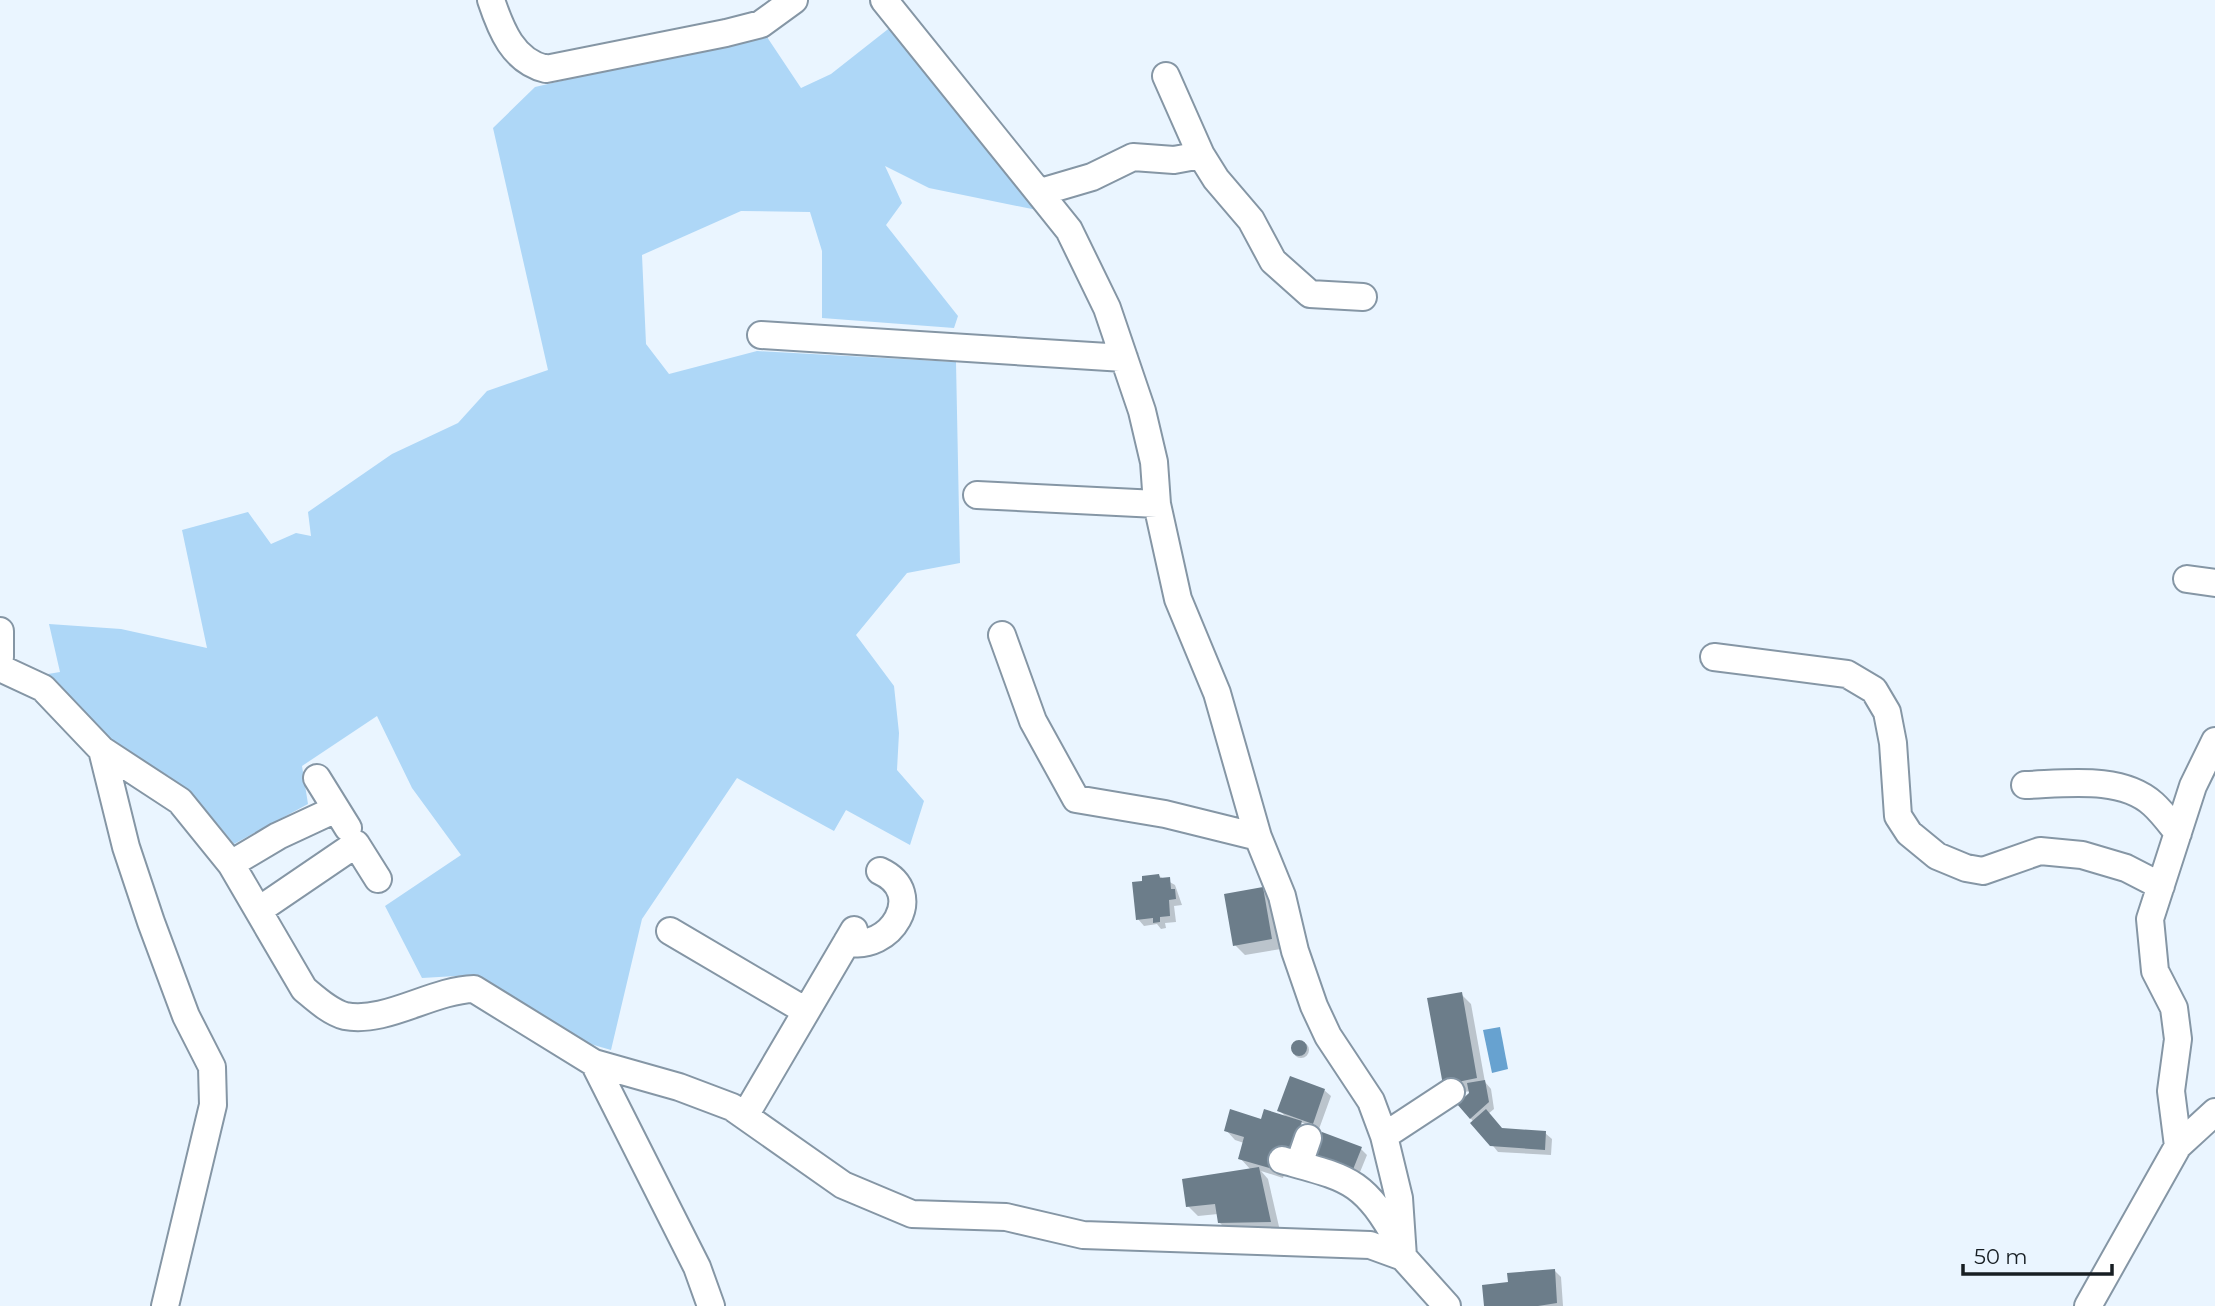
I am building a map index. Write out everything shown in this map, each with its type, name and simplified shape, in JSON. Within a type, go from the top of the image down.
[{"type":"street","points":[[491,0],[511,46],[534,66],[546,69],[577,65],[738,30],[761,23],[793,0]]},
{"type":"street","points":[[884,0],[1069,230],[1107,308],[1154,462],[1157,504],[1178,598],[1217,694],[1258,836],[1282,896],[1295,951],[1314,1006],[1328,1036],[1371,1101],[1384,1136],[1399,1199],[1401,1251]]},
{"type":"street","points":[[1166,76],[1201,155],[1216,179],[1251,220],[1273,261],[1310,294],[1363,297]]},
{"type":"street","points":[[1041,192],[1092,177],[1133,157],[1174,160],[1201,155]]},
{"type":"street","points":[[761,335],[1124,358]]},
{"type":"street","points":[[977,495],[1157,504]]},
{"type":"street","points":[[2187,579],[2215,583]]},
{"type":"street","points":[[0,631],[0,657]]},
{"type":"street","points":[[1002,635],[1033,721],[1076,799],[1165,814],[1258,836]]},
{"type":"street","points":[[1714,657],[1847,674],[1874,691],[1887,712],[1893,743],[1898,816],[1909,833],[1937,856],[1966,868],[1983,871],[2040,850],[2082,855],[2126,868],[2161,886]]},
{"type":"street","points":[[0,668],[43,688],[102,750],[180,801],[231,864],[304,989],[321,1004],[344,1016],[370,1016],[456,989],[474,989],[594,1063],[679,1087],[746,1114],[843,1185],[912,1214],[1006,1217],[1083,1236],[1342,1241],[1401,1251]]},
{"type":"street","points":[[2178,1146],[2171,1091],[2178,1039],[2174,1008],[2155,971],[2150,919],[2193,786],[2215,741]]},
{"type":"street","points":[[102,750],[126,847],[151,922],[186,1016],[212,1067],[214,1082],[213,1105],[165,1306]]},
{"type":"street","points":[[231,864],[278,836],[342,819],[317,778]]},
{"type":"street","points":[[2025,785],[2091,784],[2128,790],[2151,802],[2178,833]]},
{"type":"street","points":[[259,910],[356,844],[377,879]]},
{"type":"street","points":[[746,1114],[850,936],[865,944],[881,938],[902,909],[901,888],[892,877],[880,871]]},
{"type":"street","points":[[670,931],[806,1011]]},
{"type":"street","points":[[594,1063],[697,1267],[711,1306]]},
{"type":"street","points":[[1384,1136],[1451,1092]]},
{"type":"street","points":[[2088,1306],[2178,1146],[2215,1112]]},
{"type":"street","points":[[1308,1138],[1290,1162],[1352,1181],[1370,1197],[1401,1251],[1447,1306]]},
{"type":"shaded area","points":[[892,26],[1037,210],[929,188],[885,166],[902,203],[886,225],[958,316],[954,328],[822,318],[822,251],[810,212],[741,211],[642,255],[646,344],[669,374],[757,351],[956,362],[960,563],[907,573],[856,635],[894,686],[899,733],[897,770],[924,801],[910,845],[846,810],[834,831],[737,778],[642,919],[611,1050],[580,1041],[473,975],[422,978],[385,906],[461,855],[412,788],[377,716],[302,766],[308,804],[234,844],[206,810],[169,776],[136,760],[99,733],[42,675],[60,672],[49,624],[121,629],[207,648],[182,530],[248,512],[271,544],[296,533],[311,536],[308,512],[392,454],[458,423],[487,391],[548,370],[493,128],[535,87],[765,34],[801,88],[831,74]]},
{"type":"shaded area","points":[[1500,1027],[1508,1069],[1492,1073],[1483,1030]]},
{"type":"building","points":[[1159,874],[1160,878],[1170,877],[1171,889],[1175,889],[1176,899],[1169,900],[1170,916],[1160,917],[1160,922],[1153,923],[1153,918],[1136,920],[1132,882],[1142,881],[1142,876]]},
{"type":"building","points":[[1263,887],[1272,939],[1233,946],[1224,894]]},
{"type":"building","points":[[1462,992],[1477,1078],[1443,1085],[1427,998]]},
{"type":"building","points":[[1296,1040],[1302,1040],[1307,1048],[1305,1054],[1296,1056],[1291,1051],[1291,1045]]},
{"type":"building","points":[[1290,1076],[1325,1089],[1313,1124],[1277,1111]]},
{"type":"building","points":[[1485,1080],[1489,1102],[1470,1119],[1457,1104],[1469,1093],[1467,1083]]},
{"type":"building","points":[[1230,1109],[1261,1119],[1264,1109],[1302,1121],[1291,1154],[1273,1169],[1238,1159],[1244,1137],[1224,1131]]},
{"type":"building","points":[[1486,1109],[1502,1128],[1546,1131],[1545,1150],[1490,1146],[1470,1123]]},
{"type":"building","points":[[1322,1132],[1362,1147],[1352,1172],[1312,1157]]},
{"type":"building","points":[[1259,1167],[1271,1222],[1218,1223],[1215,1204],[1186,1207],[1182,1179]]},
{"type":"building","points":[[1555,1269],[1557,1303],[1538,1306],[1484,1306],[1482,1285],[1508,1282],[1507,1273]]}]
